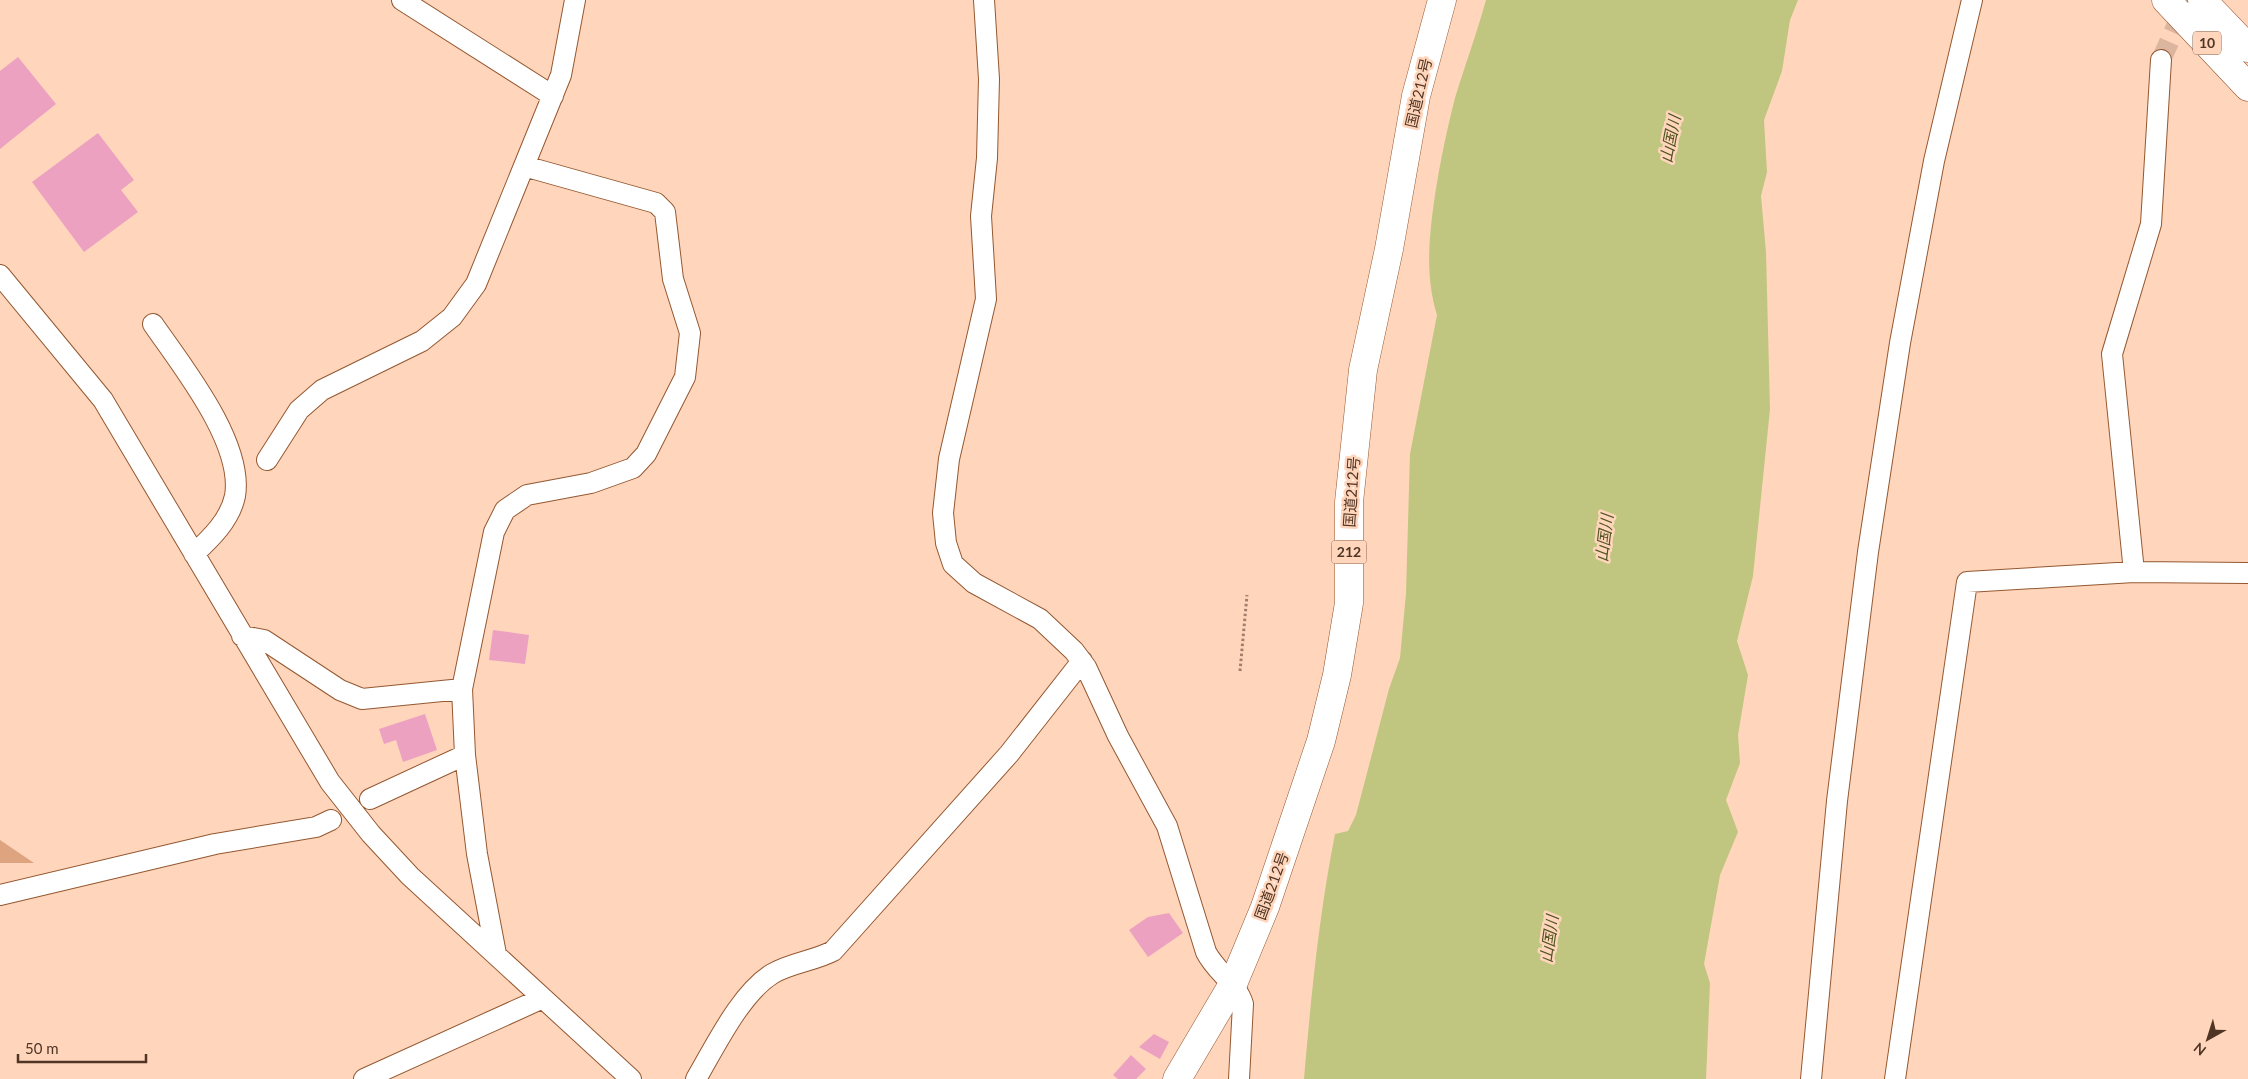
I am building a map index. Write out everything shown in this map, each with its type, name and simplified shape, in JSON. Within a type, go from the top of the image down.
[{"type":"highway","name":"国道212号","points":[[1177,1079],[1233,984],[1265,907],[1321,741],[1337,675],[1349,603],[1348,502],[1363,370],[1389,249],[1416,96],[1442,0]]},
{"type":"highway","name":"10","points":[[2166,0],[2248,87]]},
{"type":"highway","name":"10","points":[[2202,0],[2248,48]]},
{"type":"street","points":[[402,0],[552,96]]},
{"type":"street","points":[[268,460],[299,410],[322,390],[422,341],[452,317],[476,284],[561,75],[575,0]]},
{"type":"street","points":[[984,0],[989,80],[986,158],[981,216],[986,299],[949,459],[942,513],[946,543],[953,564],[974,583],[1040,619],[1082,661],[1118,736],[1167,826],[1206,952],[1217,970],[1233,984],[1241,996],[1243,1004],[1239,1079]]},
{"type":"street","points":[[1811,1079],[1837,801],[1868,552],[1900,343],[1932,171],[1972,0]]},
{"type":"street","points":[[2134,572],[2112,354],[2151,224],[2161,60]]},
{"type":"street","points":[[496,954],[477,854],[465,755],[462,689],[494,532],[506,510],[527,494],[591,484],[632,468],[646,454],[685,377],[690,333],[674,279],[665,212],[656,203],[524,166]]},
{"type":"street","points":[[0,276],[103,400],[330,782],[370,834],[410,876],[631,1079]]},
{"type":"street","points":[[153,324],[196,386],[222,431],[234,470],[234,496],[227,516],[214,536],[194,554]]},
{"type":"street","points":[[1895,1079],[1968,582],[2134,572],[2248,573]]},
{"type":"street","points":[[242,636],[264,640],[340,690],[362,699],[462,689]]},
{"type":"street","points":[[696,1079],[743,1003],[760,984],[772,974],[788,967],[817,959],[833,951],[1009,754],[1082,661]]},
{"type":"street","points":[[370,799],[465,755]]},
{"type":"street","points":[[0,895],[215,844],[316,827],[331,820]]},
{"type":"street","points":[[364,1079],[543,998]]},
{"type":"path","points":[[1240,671],[1247,594]]},
{"type":"shaded area","points":[[0,840],[34,863],[0,863]]},
{"type":"water","name":"山国川","points":[[1486,0],[1798,0],[1790,20],[1782,71],[1764,120],[1767,172],[1761,196],[1766,252],[1770,409],[1753,576],[1737,641],[1748,675],[1738,735],[1740,763],[1726,800],[1738,832],[1720,875],[1704,964],[1710,983],[1706,1079],[1304,1079],[1316,956],[1335,834],[1348,831],[1356,815],[1389,689],[1400,658],[1406,593],[1410,454],[1437,315],[1431,291],[1429,266],[1432,217],[1451,113]]},
{"type":"building","points":[[18,57],[56,104],[0,149],[0,71]]},
{"type":"building","points":[[98,133],[134,180],[121,190],[138,212],[84,252],[32,182]]},
{"type":"building","points":[[493,630],[529,635],[525,664],[489,660]]},
{"type":"building","points":[[425,714],[437,750],[403,762],[396,740],[384,744],[379,729]]},
{"type":"building","points":[[1169,913],[1183,933],[1148,957],[1129,930],[1148,917]]},
{"type":"building","points":[[1154,1034],[1169,1042],[1160,1059],[1139,1047]]},
{"type":"building","points":[[1131,1055],[1146,1069],[1136,1079],[1118,1079],[1113,1075]]},
{"type":"tunnel","points":[[2161,60],[2188,0]]}]
